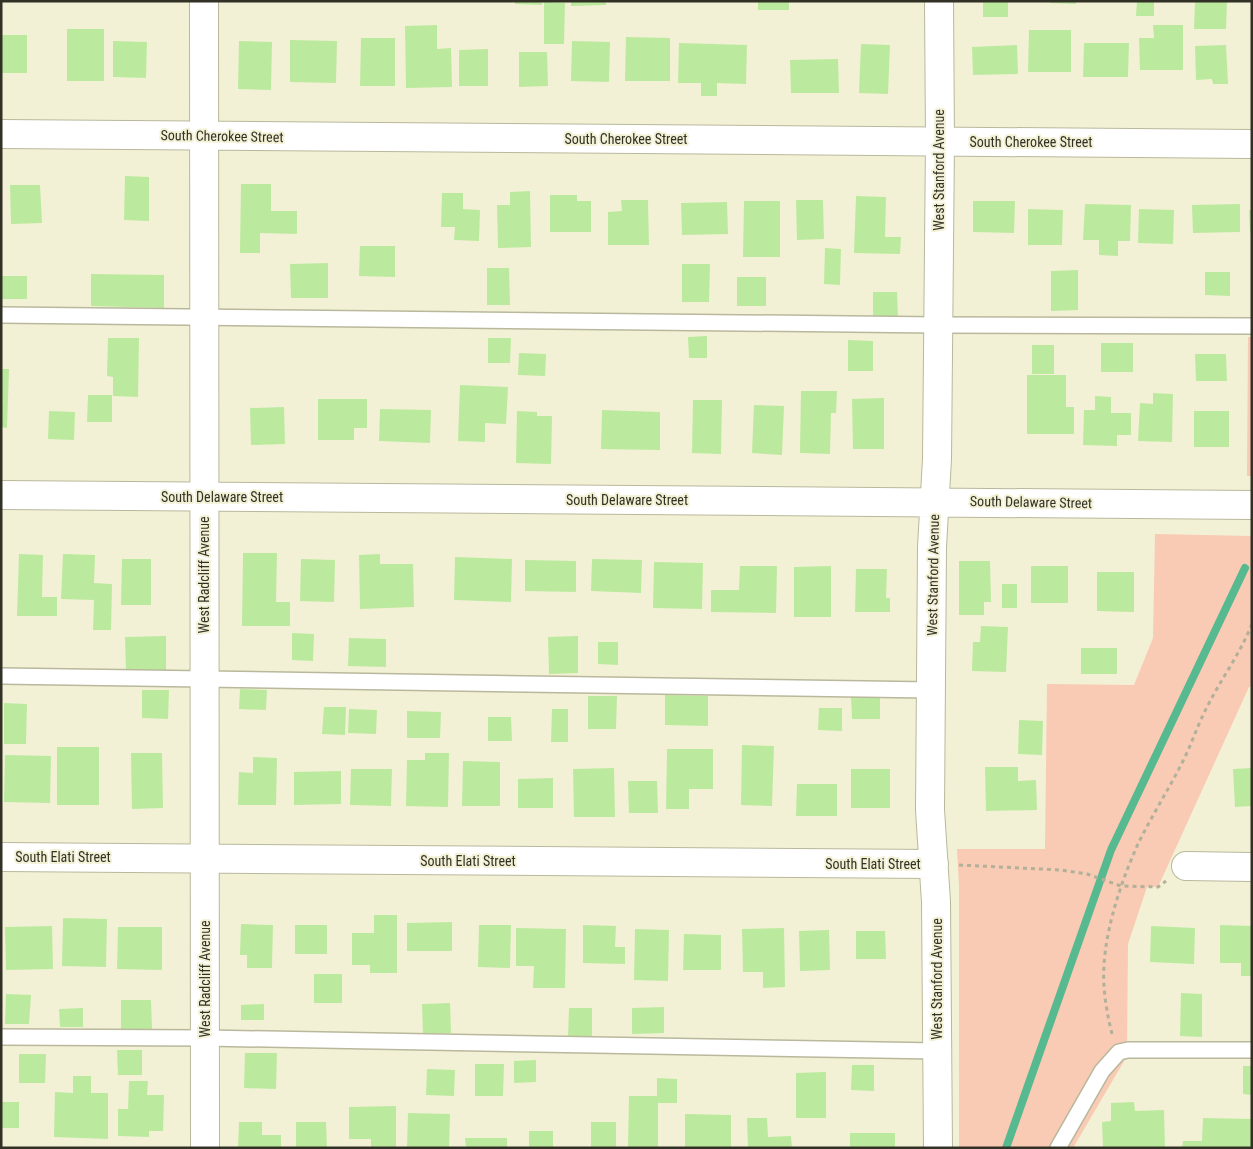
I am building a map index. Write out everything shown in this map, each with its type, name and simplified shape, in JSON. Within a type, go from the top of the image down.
[{"type":"street","name":"West Radcliff Avenue","points":[[204,1],[205,1148]]},
{"type":"street","name":"West Stanford Avenue","points":[[938,1148],[936,902],[930,810],[934,502],[937,459],[940,141],[939,1]]},
{"type":"street","name":"South Cherokee Street","points":[[1,134],[1252,144]]},
{"type":"street","name":"South Delaware Street","points":[[1,495],[204,498],[1252,504]]},
{"type":"street","name":"South Elati Street","points":[[1,857],[934,864]]},
{"type":"street","points":[[1186,866],[1252,867]]},
{"type":"lane","points":[[1,315],[938,325],[1252,326]]},
{"type":"lane","points":[[1,676],[931,690]]},
{"type":"lane","points":[[1,1036],[938,1051]]},
{"type":"lane","points":[[1058,1148],[1102,1070],[1119,1052],[1128,1050],[1252,1050]]},
{"type":"path","points":[[1119,1052],[1112,1035],[1107,1012],[1104,961],[1108,935],[1122,886],[1138,845],[1185,758],[1207,707],[1232,665],[1252,624]]},
{"type":"path","points":[[934,864],[1040,868],[1087,874],[1122,886],[1158,887],[1186,866]]},
{"type":"shaded area","points":[[1248,337],[1252,337],[1252,476],[1247,476]]},
{"type":"shaded area","points":[[1155,534],[1252,536],[1252,686],[1249,687],[1158,887],[1147,887],[1128,944],[1127,1056],[1073,1148],[959,1148],[959,886],[957,849],[1045,849],[1047,684],[1134,685],[1153,638]]},
{"type":"building","points":[[515,1],[542,1],[542,5],[515,4]]},
{"type":"building","points":[[571,1],[606,1],[606,5],[571,6]]},
{"type":"building","points":[[758,1],[789,1],[789,10],[758,10]]},
{"type":"building","points":[[983,1],[1008,1],[1008,17],[983,17]]},
{"type":"building","points":[[1050,1],[1076,1],[1076,4],[1050,3]]},
{"type":"building","points":[[1137,1],[1154,1],[1154,16],[1136,16]]},
{"type":"building","points":[[1195,1],[1227,1],[1226,29],[1194,29]]},
{"type":"building","points":[[544,2],[565,3],[564,44],[544,44]]},
{"type":"building","points":[[437,25],[437,49],[451,48],[452,87],[406,88],[405,26]]},
{"type":"building","points":[[1153,25],[1183,25],[1183,70],[1140,70],[1139,38],[1154,38]]},
{"type":"building","points":[[67,29],[104,29],[104,81],[67,81]]},
{"type":"building","points":[[1029,30],[1071,30],[1071,72],[1028,72]]},
{"type":"building","points":[[1,35],[27,35],[27,73],[1,73]]},
{"type":"building","points":[[626,37],[670,38],[670,81],[625,81]]},
{"type":"building","points":[[361,38],[395,38],[395,86],[360,86]]},
{"type":"building","points":[[290,40],[337,41],[336,83],[290,82]]},
{"type":"building","points":[[113,41],[147,42],[146,78],[113,77]]},
{"type":"building","points":[[239,41],[272,42],[271,90],[238,89]]},
{"type":"building","points":[[572,41],[610,42],[609,82],[571,81]]},
{"type":"building","points":[[679,43],[747,45],[746,84],[717,83],[717,96],[701,96],[701,83],[678,83]]},
{"type":"building","points":[[1084,43],[1129,43],[1128,77],[1083,77]]},
{"type":"building","points":[[861,44],[890,45],[888,94],[859,93]]},
{"type":"building","points":[[1017,45],[1018,74],[973,75],[972,47]]},
{"type":"building","points":[[1226,45],[1228,84],[1213,84],[1212,79],[1196,80],[1195,46]]},
{"type":"building","points":[[488,49],[488,86],[459,86],[459,50]]},
{"type":"building","points":[[519,52],[547,52],[548,86],[519,87]]},
{"type":"building","points":[[838,59],[839,93],[791,93],[790,60]]},
{"type":"building","points":[[125,176],[149,177],[149,221],[124,220]]},
{"type":"building","points":[[241,184],[271,184],[271,211],[297,211],[297,234],[260,233],[260,253],[240,253]]},
{"type":"building","points":[[10,185],[40,185],[42,223],[11,224]]},
{"type":"building","points":[[530,191],[531,247],[498,248],[497,205],[510,205],[510,192]]},
{"type":"building","points":[[442,193],[463,193],[463,209],[480,210],[479,241],[454,240],[455,227],[441,227]]},
{"type":"building","points":[[550,195],[577,195],[577,201],[591,201],[591,232],[550,232]]},
{"type":"building","points":[[856,196],[886,197],[885,237],[901,237],[900,254],[854,253]]},
{"type":"building","points":[[621,200],[648,200],[649,245],[608,245],[608,212],[622,211]]},
{"type":"building","points":[[796,200],[823,200],[824,239],[797,240]]},
{"type":"building","points":[[744,201],[780,201],[780,257],[743,257]]},
{"type":"building","points":[[973,201],[1015,201],[1014,233],[973,232]]},
{"type":"building","points":[[727,202],[728,234],[682,235],[681,203]]},
{"type":"building","points":[[1085,204],[1131,205],[1130,241],[1118,241],[1118,256],[1099,255],[1099,240],[1083,240]]},
{"type":"building","points":[[1240,204],[1240,232],[1193,233],[1192,205]]},
{"type":"building","points":[[1028,209],[1063,210],[1062,245],[1028,245]]},
{"type":"building","points":[[1139,209],[1174,210],[1173,244],[1138,243]]},
{"type":"building","points":[[1249,210],[1252,210],[1252,233],[1250,233]]},
{"type":"building","points":[[360,246],[395,246],[395,277],[359,276]]},
{"type":"building","points":[[825,248],[841,249],[840,285],[824,284]]},
{"type":"building","points":[[328,263],[328,298],[291,298],[290,264]]},
{"type":"building","points":[[682,264],[710,264],[709,302],[682,302]]},
{"type":"building","points":[[487,268],[509,268],[510,305],[487,305]]},
{"type":"building","points":[[1078,270],[1078,310],[1051,311],[1051,271]]},
{"type":"building","points":[[1205,272],[1230,272],[1230,296],[1205,295]]},
{"type":"building","points":[[91,274],[164,275],[164,308],[91,306]]},
{"type":"building","points":[[1,276],[27,276],[27,299],[1,299]]},
{"type":"building","points":[[737,277],[766,277],[766,306],[737,306]]},
{"type":"building","points":[[873,292],[897,292],[898,317],[873,318]]},
{"type":"building","points":[[707,336],[707,358],[689,358],[688,337]]},
{"type":"building","points":[[108,338],[139,338],[138,397],[113,396],[113,377],[107,376]]},
{"type":"building","points":[[488,338],[511,338],[510,363],[488,363]]},
{"type":"building","points":[[848,340],[873,341],[873,371],[848,371]]},
{"type":"building","points":[[1101,343],[1133,343],[1133,372],[1101,372]]},
{"type":"building","points":[[1032,345],[1054,345],[1054,374],[1032,374]]},
{"type":"building","points":[[519,353],[546,354],[545,376],[518,375]]},
{"type":"building","points":[[1195,354],[1226,354],[1227,381],[1196,381]]},
{"type":"building","points":[[1,369],[9,369],[7,428],[1,427]]},
{"type":"building","points":[[1027,375],[1066,375],[1066,407],[1074,407],[1074,434],[1027,434]]},
{"type":"building","points":[[460,385],[508,387],[506,424],[485,423],[485,442],[458,441]]},
{"type":"building","points":[[801,391],[837,391],[836,413],[831,413],[830,454],[800,453]]},
{"type":"building","points":[[1153,393],[1173,394],[1172,442],[1138,441],[1140,403],[1153,404]]},
{"type":"building","points":[[88,395],[112,395],[112,422],[87,422]]},
{"type":"building","points":[[1095,396],[1111,397],[1111,413],[1131,413],[1131,435],[1117,435],[1117,446],[1083,445],[1084,410],[1095,410]]},
{"type":"building","points":[[884,398],[884,449],[853,449],[852,399]]},
{"type":"building","points":[[318,399],[367,399],[367,428],[354,428],[354,440],[318,440]]},
{"type":"building","points":[[693,400],[722,400],[721,454],[692,453]]},
{"type":"building","points":[[754,405],[784,406],[782,455],[752,453]]},
{"type":"building","points":[[284,407],[285,444],[251,445],[250,408]]},
{"type":"building","points":[[380,409],[431,410],[430,443],[379,441]]},
{"type":"building","points":[[602,410],[660,412],[660,450],[601,449]]},
{"type":"building","points":[[49,411],[75,412],[74,440],[48,439]]},
{"type":"building","points":[[517,411],[537,412],[537,416],[552,416],[551,464],[516,463]]},
{"type":"building","points":[[1194,411],[1229,411],[1229,447],[1194,447]]},
{"type":"building","points":[[243,553],[277,553],[276,602],[290,602],[290,626],[242,626]]},
{"type":"building","points":[[19,554],[43,555],[42,597],[57,597],[57,616],[17,616]]},
{"type":"building","points":[[63,554],[95,555],[94,583],[112,584],[111,630],[93,630],[94,600],[61,599]]},
{"type":"building","points":[[380,554],[380,564],[413,564],[414,607],[360,609],[359,555]]},
{"type":"building","points":[[455,557],[512,559],[511,602],[454,600]]},
{"type":"building","points":[[122,559],[151,559],[151,605],[121,605]]},
{"type":"building","points":[[301,559],[335,560],[334,602],[300,601]]},
{"type":"building","points":[[592,559],[642,560],[641,593],[591,591]]},
{"type":"building","points":[[525,560],[576,561],[576,592],[525,591]]},
{"type":"building","points":[[959,561],[990,561],[991,602],[984,602],[984,615],[959,615]]},
{"type":"building","points":[[654,562],[703,563],[702,609],[653,608]]},
{"type":"building","points":[[740,566],[777,566],[776,613],[711,612],[711,590],[739,590]]},
{"type":"building","points":[[831,566],[831,617],[794,617],[794,567]]},
{"type":"building","points":[[1031,566],[1068,566],[1068,603],[1031,603]]},
{"type":"building","points":[[856,569],[887,569],[886,598],[890,598],[890,612],[855,612]]},
{"type":"building","points":[[1097,572],[1134,572],[1134,612],[1097,611]]},
{"type":"building","points":[[1002,584],[1017,584],[1017,608],[1002,608]]},
{"type":"building","points":[[981,626],[1008,627],[1006,672],[972,671],[973,642],[980,642]]},
{"type":"building","points":[[292,633],[314,634],[313,661],[292,660]]},
{"type":"building","points":[[166,636],[166,670],[126,671],[125,637]]},
{"type":"building","points":[[578,636],[578,673],[549,674],[548,637]]},
{"type":"building","points":[[349,638],[386,639],[386,667],[348,666]]},
{"type":"building","points":[[598,642],[618,642],[618,665],[598,664]]},
{"type":"building","points":[[1081,648],[1117,648],[1117,674],[1081,674]]},
{"type":"building","points":[[240,689],[267,690],[266,710],[239,709]]},
{"type":"building","points":[[142,690],[169,690],[168,719],[142,718]]},
{"type":"building","points":[[665,695],[708,696],[708,726],[665,725]]},
{"type":"building","points":[[588,696],[617,696],[616,729],[588,729]]},
{"type":"building","points":[[851,697],[880,697],[880,719],[852,719]]},
{"type":"building","points":[[4,703],[27,704],[26,744],[4,744]]},
{"type":"building","points":[[324,707],[346,707],[345,735],[322,734]]},
{"type":"building","points":[[819,708],[842,708],[842,731],[818,730]]},
{"type":"building","points":[[349,709],[377,710],[376,734],[348,733]]},
{"type":"building","points":[[552,709],[568,709],[568,742],[551,742]]},
{"type":"building","points":[[407,711],[441,712],[440,738],[407,738]]},
{"type":"building","points":[[488,717],[511,717],[512,741],[488,741]]},
{"type":"building","points":[[1019,720],[1043,721],[1042,755],[1018,754]]},
{"type":"building","points":[[742,745],[774,746],[772,806],[741,805]]},
{"type":"building","points":[[57,747],[99,747],[99,805],[57,805]]},
{"type":"building","points":[[667,749],[713,749],[713,789],[689,789],[689,809],[666,809]]},
{"type":"building","points":[[131,753],[162,753],[163,808],[132,809]]},
{"type":"building","points":[[425,753],[449,753],[448,807],[406,806],[407,760],[425,760]]},
{"type":"building","points":[[5,755],[51,756],[50,803],[4,802]]},
{"type":"building","points":[[253,757],[277,758],[276,805],[238,805],[239,772],[253,773]]},
{"type":"building","points":[[463,761],[500,762],[500,806],[462,806]]},
{"type":"building","points":[[985,767],[1018,767],[1018,781],[1036,780],[1037,810],[986,811]]},
{"type":"building","points":[[614,768],[615,817],[574,817],[573,769]]},
{"type":"building","points":[[1252,768],[1252,806],[1235,807],[1233,769]]},
{"type":"building","points":[[351,769],[392,769],[391,806],[350,805]]},
{"type":"building","points":[[851,769],[890,769],[890,808],[851,808]]},
{"type":"building","points":[[341,771],[341,804],[294,805],[294,772]]},
{"type":"building","points":[[553,778],[553,808],[518,808],[518,779]]},
{"type":"building","points":[[628,781],[657,781],[658,813],[629,813]]},
{"type":"building","points":[[797,784],[837,784],[837,816],[796,816]]},
{"type":"building","points":[[374,915],[397,915],[397,973],[370,973],[370,965],[352,965],[352,933],[374,933]]},
{"type":"building","points":[[63,918],[107,919],[106,967],[62,966]]},
{"type":"building","points":[[452,922],[452,951],[407,951],[407,923]]},
{"type":"building","points":[[241,924],[273,925],[272,968],[247,968],[247,955],[240,955]]},
{"type":"building","points":[[295,925],[327,925],[327,954],[295,954]]},
{"type":"building","points":[[479,925],[511,925],[510,968],[478,967]]},
{"type":"building","points":[[583,925],[616,926],[615,947],[625,947],[625,964],[583,963]]},
{"type":"building","points":[[1220,925],[1252,926],[1252,976],[1241,976],[1241,963],[1220,963]]},
{"type":"building","points":[[52,926],[53,969],[6,970],[5,927]]},
{"type":"building","points":[[1151,926],[1195,928],[1194,964],[1150,962]]},
{"type":"building","points":[[118,927],[162,927],[162,970],[117,969]]},
{"type":"building","points":[[516,928],[566,929],[565,988],[533,988],[534,966],[516,966]]},
{"type":"building","points":[[784,928],[785,987],[763,988],[763,972],[743,972],[742,929]]},
{"type":"building","points":[[635,929],[669,930],[668,981],[634,980]]},
{"type":"building","points":[[829,930],[830,970],[800,971],[799,931]]},
{"type":"building","points":[[856,931],[885,931],[886,959],[856,959]]},
{"type":"building","points":[[684,934],[721,935],[721,970],[683,970]]},
{"type":"building","points":[[314,974],[342,974],[342,1003],[314,1003]]},
{"type":"building","points":[[1181,993],[1202,994],[1202,1037],[1180,1036]]},
{"type":"building","points":[[6,994],[31,995],[29,1024],[5,1024]]},
{"type":"building","points":[[121,1000],[151,1000],[152,1029],[121,1030]]},
{"type":"building","points":[[450,1003],[451,1033],[423,1034],[422,1004]]},
{"type":"building","points":[[264,1004],[264,1020],[241,1020],[241,1005]]},
{"type":"building","points":[[664,1007],[664,1033],[632,1034],[632,1008]]},
{"type":"building","points":[[83,1008],[83,1027],[60,1027],[59,1009]]},
{"type":"building","points":[[569,1008],[592,1008],[592,1038],[568,1038]]},
{"type":"building","points":[[117,1050],[142,1050],[142,1075],[118,1075]]},
{"type":"building","points":[[245,1053],[277,1053],[276,1089],[244,1088]]},
{"type":"building","points":[[19,1054],[46,1054],[45,1083],[19,1083]]},
{"type":"building","points":[[536,1060],[536,1082],[514,1083],[514,1061]]},
{"type":"building","points":[[475,1064],[504,1064],[503,1096],[475,1096]]},
{"type":"building","points":[[852,1065],[874,1065],[874,1091],[851,1090]]},
{"type":"building","points":[[1243,1066],[1252,1066],[1252,1095],[1243,1094]]},
{"type":"building","points":[[427,1069],[455,1070],[454,1096],[426,1095]]},
{"type":"building","points":[[826,1072],[826,1118],[796,1118],[796,1073]]},
{"type":"building","points":[[73,1076],[91,1076],[91,1093],[108,1093],[108,1139],[54,1137],[55,1092],[73,1093]]},
{"type":"building","points":[[657,1078],[677,1079],[677,1103],[658,1103],[658,1148],[628,1148],[629,1096],[657,1096]]},
{"type":"building","points":[[129,1081],[148,1081],[147,1095],[164,1095],[163,1131],[149,1131],[149,1137],[118,1136],[118,1109],[128,1109]]},
{"type":"building","points":[[1,1102],[19,1102],[19,1128],[1,1128]]},
{"type":"building","points":[[1134,1102],[1135,1111],[1164,1110],[1165,1148],[1103,1148],[1102,1122],[1111,1121],[1111,1103]]},
{"type":"building","points":[[396,1106],[396,1148],[371,1148],[371,1139],[349,1139],[349,1107]]},
{"type":"building","points":[[408,1113],[450,1114],[449,1148],[407,1148]]},
{"type":"building","points":[[685,1114],[731,1115],[731,1148],[685,1148]]},
{"type":"building","points":[[747,1118],[767,1118],[768,1137],[791,1136],[792,1148],[748,1148]]},
{"type":"building","points":[[1203,1118],[1252,1119],[1252,1148],[1182,1148],[1183,1141],[1202,1141]]},
{"type":"building","points":[[239,1122],[262,1122],[262,1135],[281,1135],[281,1148],[238,1148]]},
{"type":"building","points":[[296,1122],[326,1122],[327,1148],[296,1148]]},
{"type":"building","points":[[591,1122],[616,1122],[616,1148],[591,1148]]},
{"type":"building","points":[[529,1131],[553,1131],[553,1148],[529,1148]]},
{"type":"building","points":[[850,1133],[895,1133],[895,1148],[850,1148]]},
{"type":"building","points":[[465,1138],[507,1138],[507,1148],[466,1148]]},
{"type":"waterway","points":[[1006,1148],[1111,850],[1245,568]]}]
